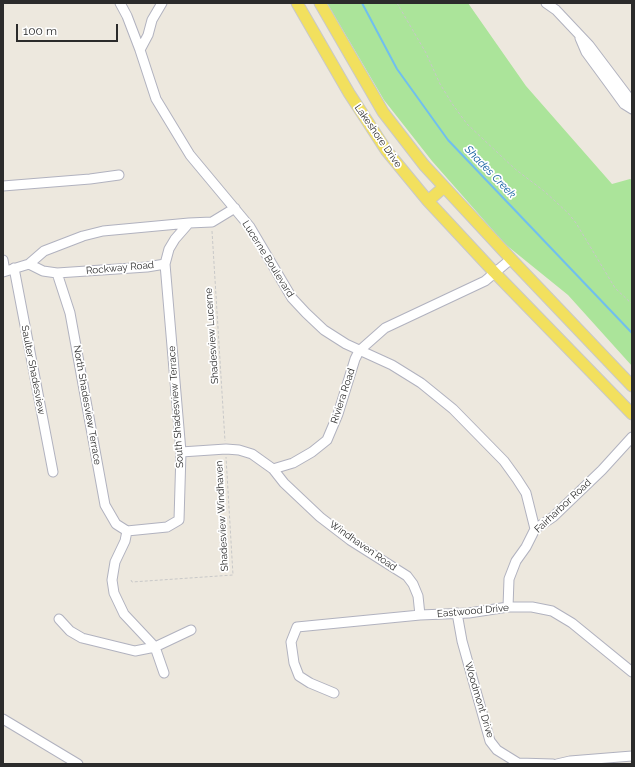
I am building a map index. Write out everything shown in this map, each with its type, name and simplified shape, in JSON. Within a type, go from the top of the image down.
[{"type":"main road","name":"Lakeshore Drive","points":[[297,3],[349,93],[386,150],[428,201],[494,272],[632,414]]},
{"type":"main road","name":"Lakeshore Drive","points":[[320,3],[382,112],[424,165],[632,386]]},
{"type":"main road","points":[[428,201],[444,187]]},
{"type":"street","name":"Lucerne Boulevard","points":[[120,3],[127,16],[140,50],[156,99],[190,155],[235,208],[260,244],[292,298],[324,330],[346,344],[392,365],[421,383],[453,409],[494,450],[517,478],[526,493],[535,529]]},
{"type":"street","points":[[140,50],[148,35],[152,20],[162,3]]},
{"type":"street","points":[[546,3],[556,10],[589,45],[629,98],[632,106]]},
{"type":"street","points":[[577,33],[586,52],[624,104],[632,110]]},
{"type":"street","points":[[3,186],[90,179],[119,175]]},
{"type":"street","points":[[3,260],[7,271],[29,264],[44,251],[83,236],[103,231],[212,222],[235,208]]},
{"type":"street","name":"Rockway Road","points":[[29,264],[43,271],[57,272],[147,267],[165,264],[169,249],[175,239],[189,223]]},
{"type":"street","points":[[494,272],[511,259]]},
{"type":"street","name":"South Shadesview Terrace","points":[[128,531],[167,527],[179,520],[181,452],[165,264]]},
{"type":"street","name":"Saulter Shadesview","points":[[7,271],[53,472]]},
{"type":"street","name":"North Shadesview Terrace","points":[[57,272],[70,313],[106,505],[116,524],[128,531]]},
{"type":"street","name":"Riviera Road","points":[[273,468],[293,463],[312,452],[327,440],[338,414],[355,359],[360,351],[385,328],[485,281],[494,272]]},
{"type":"street","name":"Fairharbor Road","points":[[508,607],[509,580],[516,561],[526,547],[535,529],[553,517],[602,470],[632,437]]},
{"type":"street","points":[[181,452],[226,449],[239,450],[252,454],[273,468]]},
{"type":"street","name":"Windhaven Road","points":[[273,468],[284,483],[320,516],[350,540],[407,576],[414,584],[418,596],[420,615]]},
{"type":"street","points":[[128,531],[115,562],[112,580],[114,593],[124,614],[155,647],[164,673]]},
{"type":"street","name":"Eastwood Drive","points":[[334,693],[310,683],[299,676],[294,663],[292,642],[298,627],[508,607],[532,607],[552,611],[572,623],[632,672]]},
{"type":"street","name":"Woodmont Drive","points":[[457,613],[462,641],[490,741],[497,750],[518,763],[553,764]]},
{"type":"street","points":[[59,619],[70,630],[82,638],[135,651],[155,647],[191,630]]},
{"type":"street","points":[[3,719],[78,764]]},
{"type":"street","points":[[557,764],[570,761],[632,756]]},
{"type":"path","points":[[397,3],[426,53],[440,84],[467,124],[515,169],[544,191],[568,213],[576,223],[615,288],[632,304]]},
{"type":"path","name":"Shadesview Lucerne","points":[[212,222],[226,449]]},
{"type":"path","name":"Shadesview Windhaven","points":[[131,580],[132,582],[233,575],[226,449]]},
{"type":"green space","points":[[327,3],[468,3],[526,86],[612,184],[630,179],[632,180],[632,366],[568,295],[505,244],[432,161],[384,100]]},
{"type":"waterway","name":"Shades Creek","points":[[362,3],[397,69],[448,140],[632,333]]}]
